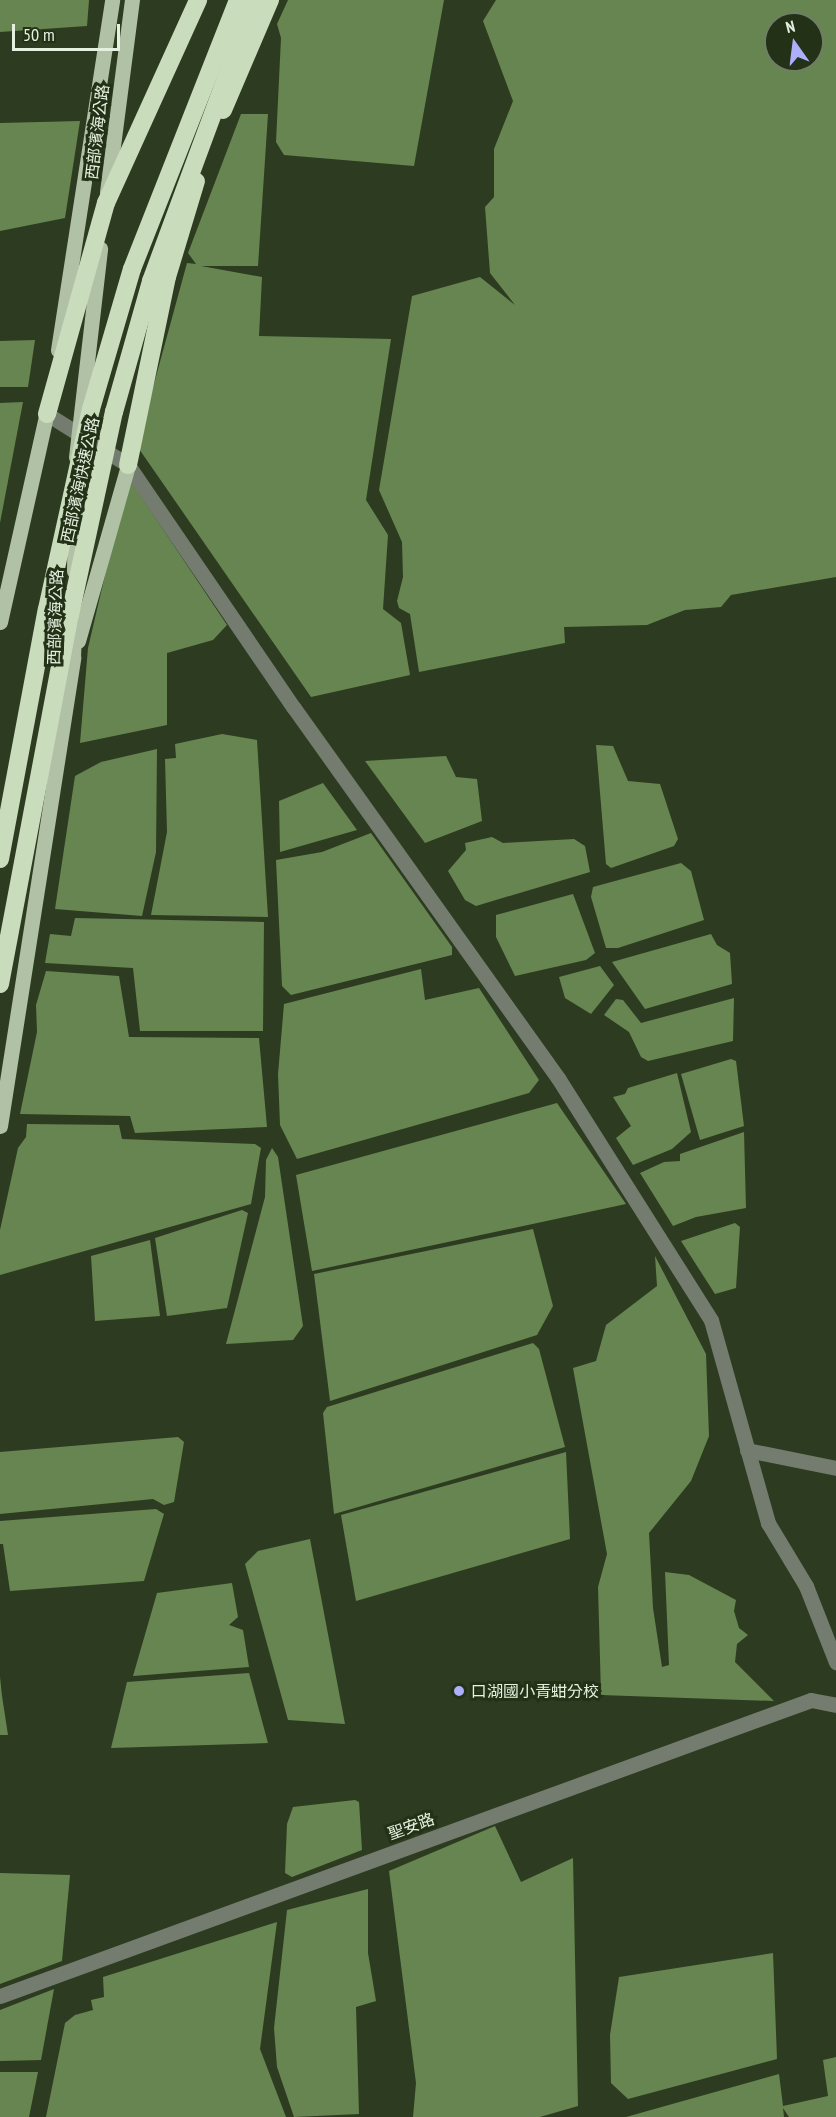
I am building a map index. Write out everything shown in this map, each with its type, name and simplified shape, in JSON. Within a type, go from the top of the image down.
[{"type":"highway","points":[[47,414],[106,203],[198,0]]},
{"type":"highway","name":"西部濱海快速公路","points":[[0,859],[47,609],[91,409],[132,269],[238,0]]},
{"type":"highway","name":"西部濱海快速公路","points":[[0,984],[70,615],[114,412],[151,281],[255,0]]},
{"type":"highway","points":[[128,465],[167,277],[206,147],[270,0]]},
{"type":"main road","name":"西部濱海公路","points":[[0,622],[47,414],[112,0]]},
{"type":"main road","name":"西部濱海公路","points":[[0,1126],[73,658],[76,434],[132,0]]},
{"type":"main road","points":[[73,658],[128,465]]},
{"type":"street","points":[[47,414],[128,465],[294,708],[558,1078],[711,1320],[768,1523],[806,1586],[832,1638],[836,1662]]},
{"type":"street","points":[[747,1450],[836,1468]]},
{"type":"street","name":"聖安路","points":[[0,1996],[812,1700],[836,1705]]},
{"type":"shaded area","points":[[0,0],[89,0],[87,26],[0,32]]},
{"type":"shaded area","points":[[288,0],[444,0],[414,166],[284,155],[276,142],[281,38],[277,24]]},
{"type":"shaded area","points":[[496,0],[836,0],[836,577],[731,595],[721,607],[685,610],[647,625],[564,627],[565,643],[419,672],[410,614],[399,608],[397,601],[403,577],[402,542],[379,490],[412,296],[480,277],[515,305],[490,273],[485,207],[494,197],[494,149],[513,101],[483,21]]},
{"type":"shaded area","points":[[241,114],[268,114],[258,266],[201,266],[262,277],[259,336],[391,339],[366,500],[388,535],[383,609],[401,623],[410,675],[311,697],[137,446],[187,263],[196,264],[188,253]]},
{"type":"shaded area","points":[[80,121],[65,218],[0,231],[0,123]]},
{"type":"shaded area","points":[[35,340],[28,387],[0,387],[0,341]]},
{"type":"shaded area","points":[[23,402],[0,523],[0,403]]},
{"type":"shaded area","points":[[128,477],[227,625],[213,640],[167,653],[167,725],[80,743],[88,648]]},
{"type":"shaded area","points":[[222,734],[257,740],[268,917],[151,915],[167,832],[165,759],[176,758],[175,744]]},
{"type":"shaded area","points":[[596,745],[613,746],[628,781],[660,784],[678,839],[674,846],[611,868],[606,864]]},
{"type":"shaded area","points":[[157,749],[156,852],[142,916],[55,909],[75,776],[101,762]]},
{"type":"shaded area","points":[[446,756],[456,777],[477,779],[482,821],[425,843],[365,761]]},
{"type":"shaded area","points":[[323,783],[357,830],[280,852],[279,801]]},
{"type":"shaded area","points":[[371,833],[452,947],[452,955],[291,995],[282,986],[276,860],[322,852]]},
{"type":"shaded area","points":[[492,837],[503,843],[574,839],[585,846],[590,872],[476,906],[465,900],[448,871],[466,850],[465,843]]},
{"type":"shaded area","points":[[681,863],[691,871],[704,920],[618,948],[606,948],[591,897],[593,887]]},
{"type":"shaded area","points":[[573,894],[595,953],[586,960],[515,976],[496,937],[496,915]]},
{"type":"shaded area","points":[[75,918],[264,922],[263,1031],[140,1031],[133,968],[45,963],[50,934],[71,936]]},
{"type":"shaded area","points":[[711,934],[717,945],[730,953],[732,984],[645,1009],[612,962]]},
{"type":"shaded area","points":[[600,966],[614,985],[591,1014],[565,998],[559,977]]},
{"type":"shaded area","points":[[421,969],[425,1000],[479,988],[539,1080],[529,1093],[297,1159],[280,1125],[278,1074],[284,1004]]},
{"type":"shaded area","points":[[46,971],[119,976],[129,1037],[259,1038],[267,1127],[135,1133],[130,1116],[20,1114],[37,1032],[36,1005]]},
{"type":"shaded area","points":[[734,998],[733,1041],[648,1061],[641,1057],[629,1032],[604,1015],[616,999],[623,1000],[641,1023]]},
{"type":"shaded area","points":[[731,1059],[736,1061],[744,1126],[700,1140],[681,1074]]},
{"type":"shaded area","points":[[677,1073],[691,1132],[672,1149],[633,1165],[616,1138],[631,1126],[613,1097],[625,1094],[628,1088]]},
{"type":"shaded area","points":[[557,1103],[626,1204],[312,1271],[296,1175]]},
{"type":"shaded area","points":[[27,1124],[119,1125],[122,1139],[255,1144],[261,1148],[251,1204],[0,1275],[0,1230],[18,1148],[26,1137]]},
{"type":"shaded area","points":[[744,1132],[746,1208],[696,1217],[673,1226],[640,1173],[664,1162],[680,1161],[680,1154]]},
{"type":"shaded area","points":[[272,1148],[278,1157],[303,1326],[293,1340],[226,1344],[265,1197],[266,1160]]},
{"type":"shaded area","points":[[242,1210],[248,1213],[227,1308],[167,1316],[155,1238]]},
{"type":"shaded area","points":[[735,1223],[740,1227],[736,1288],[715,1294],[681,1241]]},
{"type":"shaded area","points":[[533,1229],[553,1306],[537,1335],[330,1401],[314,1274]]},
{"type":"shaded area","points":[[150,1240],[160,1316],[95,1321],[91,1256]]},
{"type":"shaded area","points":[[655,1256],[706,1354],[709,1436],[691,1481],[649,1533],[653,1608],[662,1667],[669,1665],[665,1572],[689,1575],[736,1600],[734,1611],[739,1628],[748,1635],[737,1644],[735,1662],[774,1701],[601,1695],[598,1587],[607,1554],[573,1368],[596,1361],[606,1325],[657,1286]]},
{"type":"shaded area","points":[[533,1343],[539,1349],[565,1447],[334,1514],[323,1413],[327,1407]]},
{"type":"shaded area","points":[[178,1437],[184,1442],[174,1502],[164,1505],[153,1499],[0,1514],[0,1452]]},
{"type":"shaded area","points":[[566,1452],[570,1539],[356,1601],[341,1515]]},
{"type":"shaded area","points":[[156,1509],[164,1514],[144,1581],[10,1591],[3,1544],[0,1544],[0,1521]]},
{"type":"shaded area","points":[[310,1539],[345,1724],[288,1720],[245,1564],[258,1551]]},
{"type":"shaded area","points":[[232,1583],[238,1617],[229,1625],[243,1630],[249,1667],[133,1676],[157,1593]]},
{"type":"shaded area","points":[[249,1673],[268,1743],[111,1748],[127,1682]]},
{"type":"shaded area","points":[[0,1677],[2,1696],[8,1735],[0,1735]]},
{"type":"shaded area","points":[[355,1800],[359,1802],[362,1850],[292,1877],[285,1873],[287,1824],[293,1807]]},
{"type":"shaded area","points":[[495,1826],[521,1882],[573,1858],[578,2106],[540,2117],[413,2117],[416,2083],[389,1871]]},
{"type":"shaded area","points":[[0,1873],[70,1875],[62,1961],[0,1984]]},
{"type":"shaded area","points":[[368,1889],[368,1953],[376,2001],[356,2007],[359,2114],[294,2117],[277,2067],[274,2028],[287,1910]]},
{"type":"shaded area","points":[[277,1922],[260,2049],[286,2117],[46,2117],[65,2023],[75,2015],[93,2010],[91,2000],[104,1997],[103,1977]]},
{"type":"shaded area","points":[[773,1953],[777,2059],[628,2099],[611,2083],[610,2035],[619,1977]]},
{"type":"shaded area","points":[[54,1989],[41,2060],[0,2061],[0,2010]]},
{"type":"shaded area","points":[[836,2057],[836,2117],[789,2117],[783,2108],[784,2117],[626,2117],[779,2074],[783,2106],[828,2096],[823,2060]]},
{"type":"shaded area","points":[[0,2072],[38,2072],[29,2117],[0,2117]]},
{"type":"place","name":"口湖國小青蚶分校","points":[[459,1691]]}]
